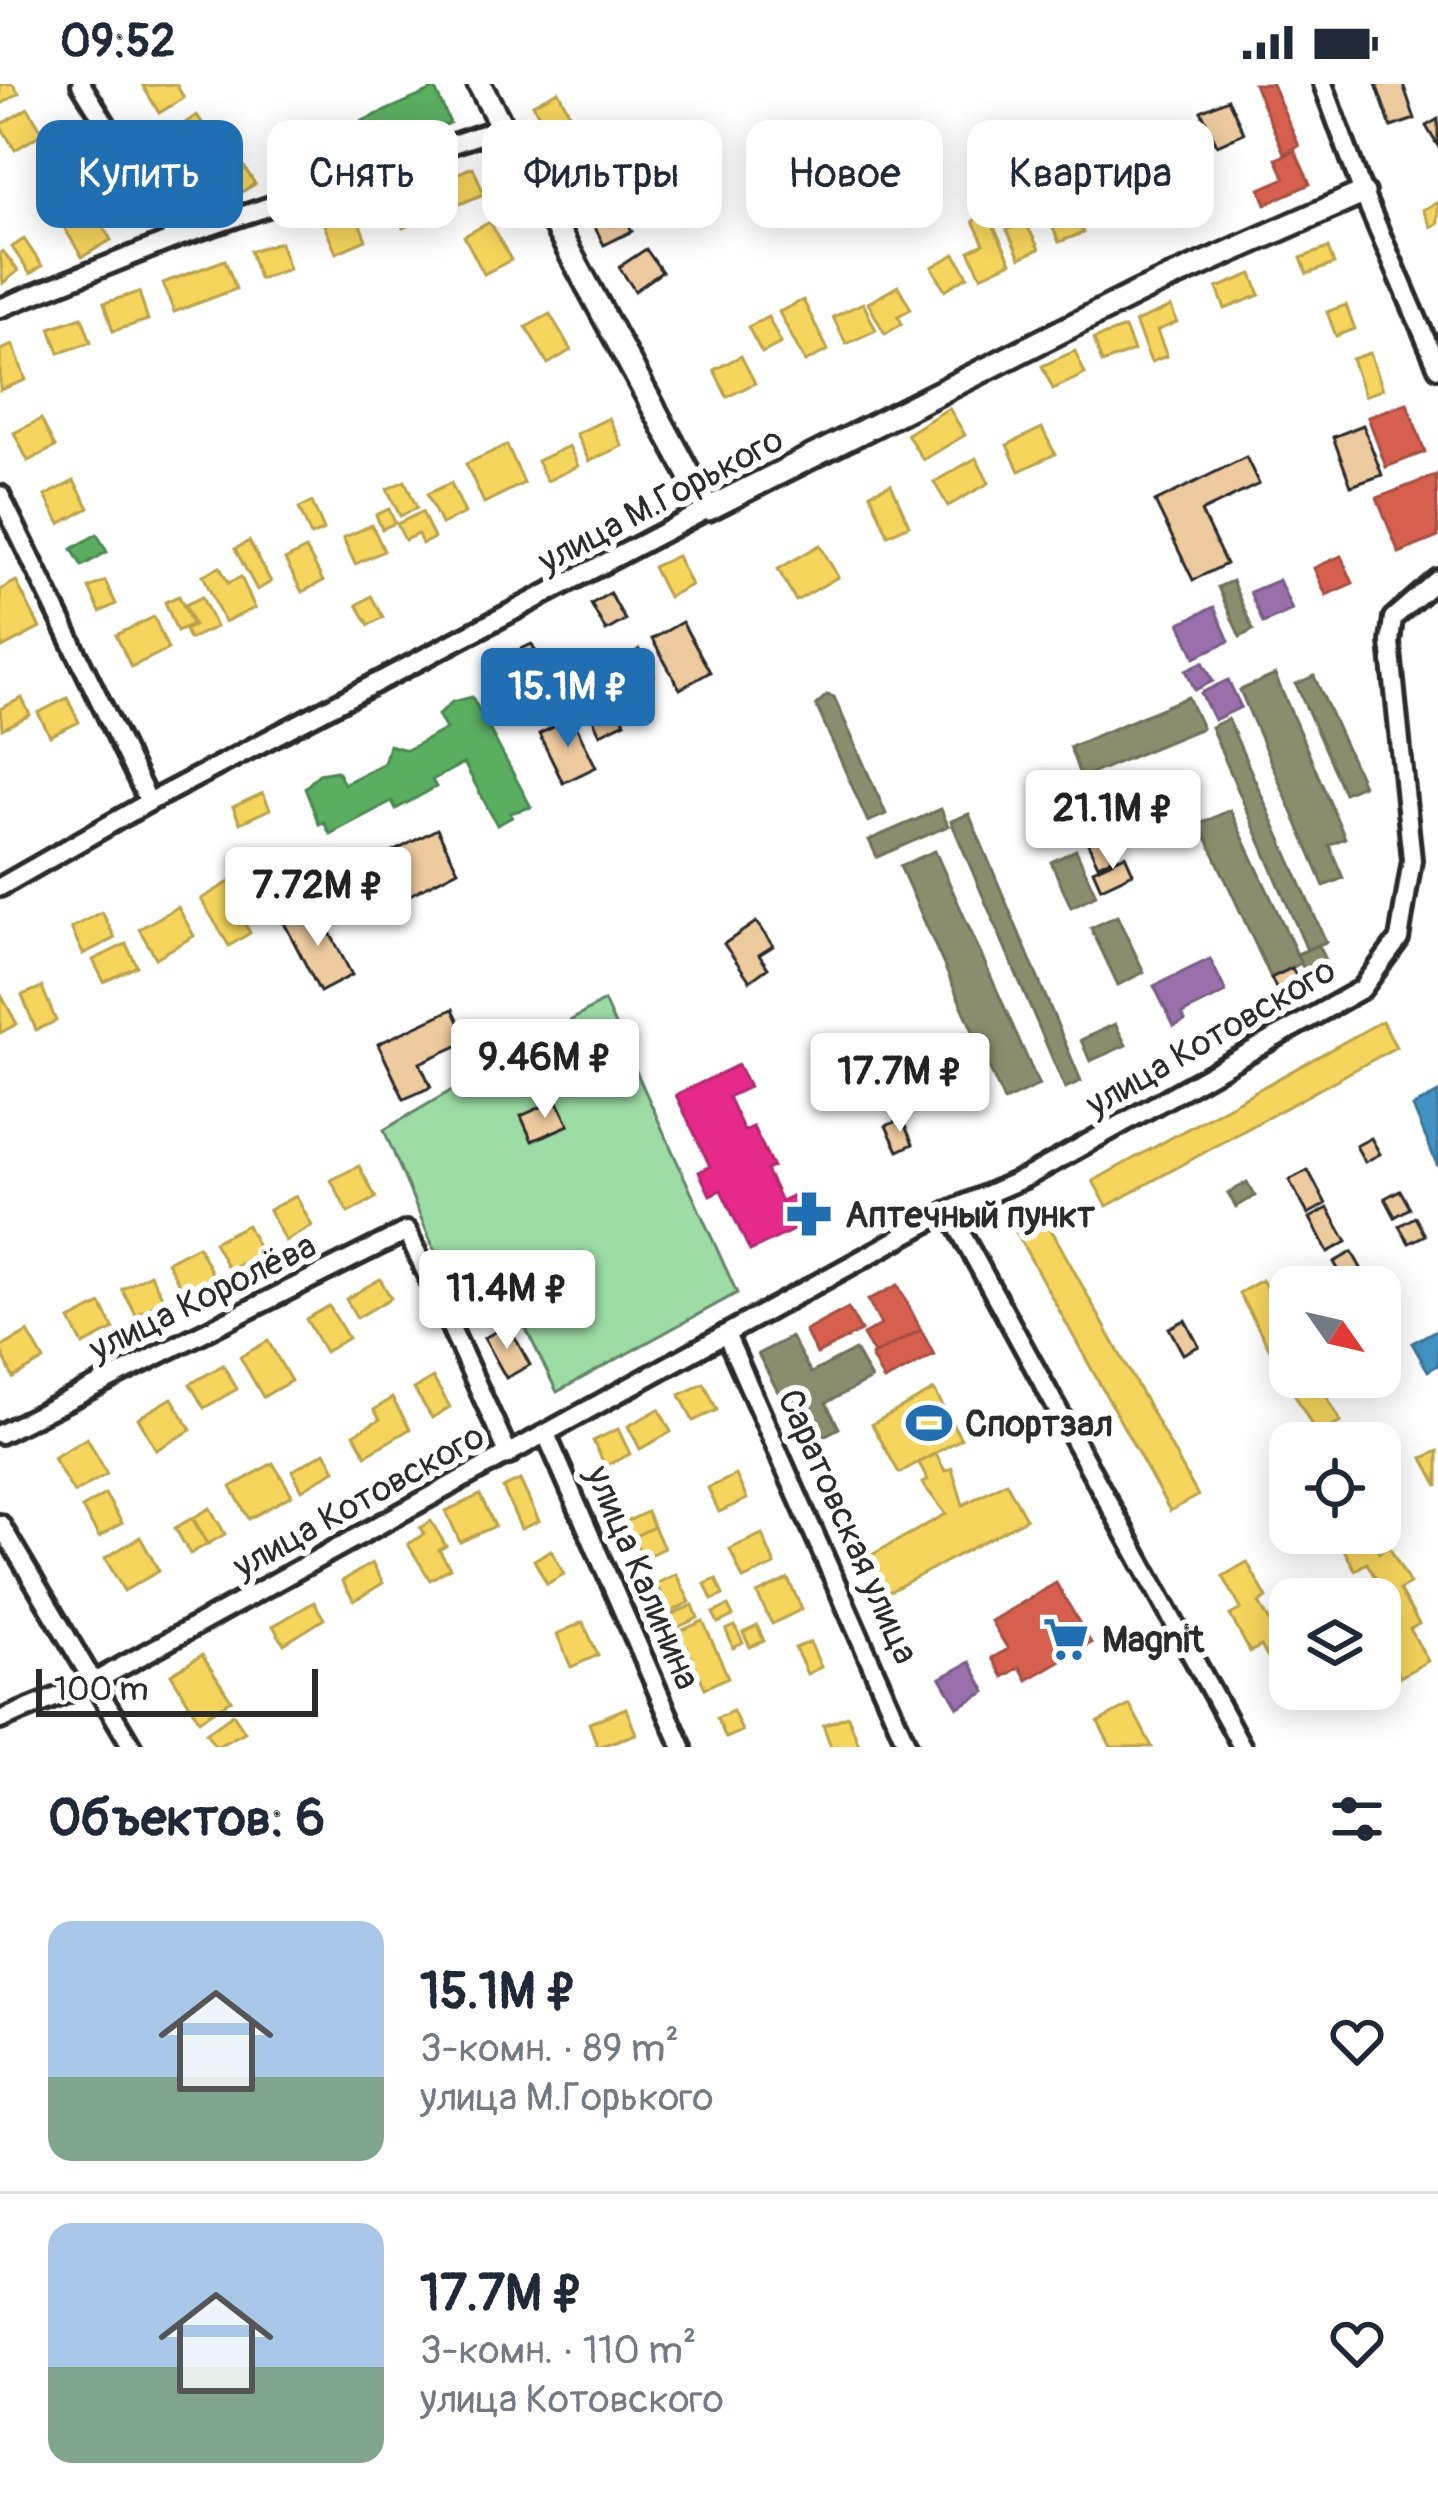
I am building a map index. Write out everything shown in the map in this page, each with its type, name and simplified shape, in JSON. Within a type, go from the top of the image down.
[{"type":"street","points":[[81,84],[176,238]]},
{"type":"street","points":[[479,84],[496,120]]},
{"type":"street","points":[[1323,84],[1363,193],[1438,368]]},
{"type":"street","points":[[0,308],[176,238],[482,134]]},
{"type":"street","name":"улица М.Горького","points":[[0,886],[149,802],[708,509],[1141,291],[1363,193]]},
{"type":"street","points":[[555,228],[708,509]]},
{"type":"street","points":[[0,495],[149,802]]},
{"type":"street","name":"улица Котовского","points":[[0,1720],[92,1683],[949,1211],[1027,1177],[1362,989],[1399,939],[1412,860],[1394,618],[1438,579]]},
{"type":"street","points":[[949,1211],[1242,1747]]},
{"type":"street","name":"улица Королёва","points":[[0,1434],[407,1231],[509,1455]]},
{"type":"street","name":"Саратовская улица","points":[[726,1334],[908,1747]]},
{"type":"street","name":"улица Калинина","points":[[546,1434],[682,1747]]},
{"type":"street","points":[[0,1524],[132,1747]]},
{"type":"green space","points":[[604,1001],[737,1293],[557,1392],[506,1288],[461,1313],[384,1130]]},
{"type":"building: Жильё","points":[[0,84],[13,84],[19,93],[0,105]]},
{"type":"building: Жильё","points":[[176,84],[184,98],[159,113],[143,86]]},
{"type":"building: Жильё","points":[[558,91],[573,120],[541,120],[533,104]]},
{"type":"building: Жильё","points":[[28,108],[36,121],[36,137],[15,150],[0,125]]},
{"type":"building: Жильё","points":[[243,165],[255,184],[243,191]]},
{"type":"building: Жильё","points":[[473,167],[482,195],[458,205],[458,173]]},
{"type":"building: Жильё","points":[[1438,202],[1438,223],[1431,227],[1423,210]]},
{"type":"building: Жильё","points":[[482,226],[493,228],[511,260],[484,274],[464,236]]},
{"type":"building: Жильё","points":[[65,228],[104,228],[111,240],[82,257]]},
{"type":"building: Жильё","points":[[325,228],[361,228],[366,240],[336,253]]},
{"type":"building: Жильё","points":[[976,228],[994,228],[1011,262],[981,276],[969,251],[984,244]]},
{"type":"building: Жильё","points":[[1028,228],[1039,249],[1020,258],[1007,230]]},
{"type":"building: Жильё","points":[[1053,228],[1081,228],[1083,233],[1059,242]]},
{"type":"building: Жильё","points":[[24,239],[42,266],[30,274],[12,247]]},
{"type":"building: Жильё","points":[[280,242],[289,269],[259,279],[250,251]]},
{"type":"building: Жильё","points":[[1328,248],[1334,264],[1307,274],[1301,258]]},
{"type":"building: Жильё","points":[[0,253],[18,271],[3,283]]},
{"type":"building: Жильё","points":[[955,254],[968,276],[945,290],[932,267]]},
{"type":"building: Жильё","points":[[225,260],[236,289],[174,312],[163,283]]},
{"type":"building: Жильё","points":[[1252,274],[1260,295],[1225,309],[1217,288]]},
{"type":"building: Жильё","points":[[898,286],[911,309],[898,316],[902,324],[885,334],[868,303]]},
{"type":"building: Жильё","points":[[139,292],[148,320],[113,331],[104,303]]},
{"type":"building: Жильё","points":[[803,300],[828,350],[805,362],[779,312]]},
{"type":"building: Жильё","points":[[863,303],[876,330],[846,344],[833,317]]},
{"type":"building: Жильё","points":[[1346,305],[1355,329],[1336,336],[1327,312]]},
{"type":"building: Жильё","points":[[1171,307],[1177,322],[1157,331],[1167,356],[1151,362],[1135,322]]},
{"type":"building: Жильё","points":[[550,314],[571,350],[548,364],[526,327]]},
{"type":"building: Жильё","points":[[82,317],[91,342],[59,353],[50,328]]},
{"type":"building: Жильё","points":[[768,317],[781,343],[762,353],[748,327]]},
{"type":"building: Жильё","points":[[1125,328],[1134,351],[1102,363],[1094,339]]},
{"type":"building: Жильё","points":[[13,345],[26,380],[0,390],[0,350]]},
{"type":"building: Жильё","points":[[1075,351],[1085,374],[1053,389],[1042,366]]},
{"type":"building: Жильё","points":[[1370,353],[1383,389],[1365,396],[1352,359]]},
{"type":"building: Жильё","points":[[741,356],[755,383],[727,397],[714,370]]},
{"type":"building: Жильё","points":[[949,408],[965,435],[923,460],[907,434]]},
{"type":"building: Жильё","points":[[609,418],[622,446],[589,461],[576,434]]},
{"type":"building: Жильё","points":[[41,419],[55,447],[28,461],[14,433]]},
{"type":"building: Жильё","points":[[1042,428],[1055,454],[1019,471],[1007,445]]},
{"type":"building: Жильё","points":[[507,445],[524,483],[484,503],[466,464]]},
{"type":"building: Жильё","points":[[569,446],[578,466],[547,481],[537,461]]},
{"type":"building: Жильё","points":[[976,458],[989,483],[948,506],[934,482]]},
{"type":"building: Жильё","points":[[74,481],[89,508],[60,524],[45,496]]},
{"type":"building: Жильё","points":[[405,481],[417,508],[400,516],[387,489]]},
{"type":"building: Жильё","points":[[451,483],[465,513],[441,524],[427,494]]},
{"type":"building: Жильё","points":[[891,484],[909,525],[888,535],[870,493]]},
{"type":"building: Жильё","points":[[312,502],[324,530],[311,536],[299,508]]},
{"type":"building: Жильё","points":[[389,509],[395,523],[382,529],[376,515]]},
{"type":"building: Жильё","points":[[422,512],[434,538],[422,544],[418,534],[405,540],[397,524]]},
{"type":"building: Жильё","points":[[372,525],[384,551],[355,564],[343,538]]},
{"type":"building: Жильё","points":[[249,541],[271,582],[257,590],[235,549]]},
{"type":"building: Жильё","points":[[820,545],[838,577],[796,601],[778,569]]},
{"type":"building: Жильё","points":[[306,549],[323,581],[302,592],[285,560]]},
{"type":"building: Жильё","points":[[677,556],[691,585],[668,597],[653,567]]},
{"type":"building: Жильё","points":[[220,567],[228,583],[241,577],[255,608],[224,622],[203,575]]},
{"type":"building: Жильё","points":[[16,581],[40,628],[2,648],[0,590]]},
{"type":"building: Жильё","points":[[105,581],[116,604],[100,612],[89,588]]},
{"type":"building: Жильё","points":[[179,596],[192,624],[177,631],[165,602]]},
{"type":"building: Жильё","points":[[371,596],[383,617],[369,625],[357,605]]},
{"type":"building: Жильё","points":[[202,597],[216,627],[189,639],[185,630],[194,625],[185,605]]},
{"type":"building: Жильё","points":[[154,617],[168,649],[131,667],[116,635]]},
{"type":"building: Жильё","points":[[22,698],[30,715],[2,729],[0,709]]},
{"type":"building: Жильё","points":[[67,698],[79,722],[50,736],[38,713]]},
{"type":"building: Жильё","points":[[263,793],[270,809],[240,823],[233,807]]},
{"type":"building: Жильё","points":[[246,872],[255,887],[236,908],[250,933],[229,946],[201,899]]},
{"type":"building: Жильё","points":[[178,907],[194,936],[156,958],[139,929]]},
{"type":"building: Жильё","points":[[102,912],[115,938],[83,954],[71,928]]},
{"type":"building: Жильё","points":[[126,944],[137,966],[104,982],[93,960]]},
{"type":"building: Жильё","points":[[42,987],[56,1021],[36,1030],[22,995]]},
{"type":"building: Жильё","points":[[0,993],[17,1024],[0,1033]]},
{"type":"building: Жильё","points":[[1382,1021],[1396,1047],[1107,1206],[1093,1181]]},
{"type":"building: Жильё","points":[[359,1166],[376,1198],[348,1213],[331,1180]]},
{"type":"building: Жильё","points":[[296,1196],[312,1226],[285,1241],[269,1210]]},
{"type":"building: Жильё","points":[[1040,1209],[1198,1496],[1170,1511],[1012,1225]]},
{"type":"building: Жильё","points":[[247,1225],[261,1253],[229,1270],[214,1242]]},
{"type":"building: Жильё","points":[[198,1246],[214,1277],[184,1293],[167,1262]]},
{"type":"building: Жильё","points":[[150,1274],[164,1300],[136,1315],[122,1289]]},
{"type":"building: Жильё","points":[[380,1279],[391,1298],[357,1318],[346,1299]]},
{"type":"building: Жильё","points":[[1262,1280],[1269,1292],[1269,1348],[1239,1293]]},
{"type":"building: Жильё","points":[[101,1304],[114,1329],[83,1345],[70,1320]]},
{"type":"building: Жильё","points":[[329,1306],[348,1338],[325,1352],[306,1319]]},
{"type":"building: Жильё","points":[[28,1332],[44,1360],[13,1378],[0,1348]]},
{"type":"building: Жильё","points":[[268,1341],[291,1381],[263,1397],[240,1357]]},
{"type":"building: Жильё","points":[[223,1365],[237,1389],[204,1408],[190,1384]]},
{"type":"building: Жильё","points":[[433,1378],[450,1407],[432,1418],[414,1389]]},
{"type":"building: Жильё","points":[[704,1383],[717,1410],[693,1421],[680,1395]]},
{"type":"building: Жильё","points":[[934,1390],[961,1439],[899,1473],[872,1424]]},
{"type":"building: Жильё","points":[[172,1398],[191,1430],[156,1450],[138,1418]]},
{"type":"building: Жильё","points":[[392,1398],[410,1429],[366,1455],[354,1434],[380,1419],[374,1410]]},
{"type":"building: Жильё","points":[[1297,1398],[1328,1398],[1341,1422],[1310,1422]]},
{"type":"building: Жильё","points":[[659,1409],[671,1432],[640,1449],[628,1426]]},
{"type":"building: Жильё","points":[[618,1429],[630,1454],[605,1466],[593,1441]]},
{"type":"building: Жильё","points":[[87,1438],[107,1474],[74,1493],[53,1458]]},
{"type":"building: Жильё","points":[[1438,1451],[1438,1486],[1423,1458]]},
{"type":"building: Жильё","points":[[325,1452],[335,1470],[302,1490],[292,1471]]},
{"type":"building: Жильё","points":[[936,1454],[945,1471],[952,1468],[963,1505],[1006,1482],[1026,1519],[883,1595],[864,1559],[946,1514],[922,1483],[928,1480],[919,1463]]},
{"type":"building: Жильё","points":[[273,1463],[292,1495],[249,1519],[231,1487]]},
{"type":"building: Жильё","points":[[736,1475],[747,1499],[719,1512],[708,1488]]},
{"type":"building: Жильё","points":[[520,1480],[539,1521],[521,1529],[503,1488]]},
{"type":"building: Жильё","points":[[105,1494],[122,1523],[99,1537],[82,1508]]},
{"type":"building: Жильё","points":[[480,1495],[495,1526],[460,1542],[446,1511]]},
{"type":"building: Жильё","points":[[210,1508],[225,1534],[208,1544],[193,1518]]},
{"type":"building: Жильё","points":[[647,1512],[654,1527],[633,1537],[626,1522]]},
{"type":"building: Жильё","points":[[192,1518],[207,1544],[190,1554],[175,1528]]},
{"type":"building: Жильё","points":[[431,1521],[446,1546],[439,1550],[450,1568],[430,1580],[408,1544],[424,1534],[420,1528]]},
{"type":"building: Жильё","points":[[654,1527],[664,1548],[643,1558],[633,1537]]},
{"type":"building: Жильё","points":[[762,1534],[775,1565],[743,1579],[730,1549]]},
{"type":"building: Жильё","points":[[140,1537],[159,1571],[124,1591],[105,1558]]},
{"type":"building: Жильё","points":[[551,1550],[564,1574],[547,1584],[534,1560]]},
{"type":"building: Жильё","points":[[1346,1554],[1393,1554],[1410,1584],[1401,1589],[1401,1578],[1375,1578],[1367,1563],[1355,1570]]},
{"type":"building: Жильё","points":[[1247,1562],[1267,1598],[1259,1603],[1269,1620],[1269,1660],[1261,1646],[1250,1652],[1230,1615],[1241,1609],[1223,1576]]},
{"type":"building: Жильё","points":[[372,1563],[383,1583],[354,1601],[342,1581]]},
{"type":"building: Жильё","points":[[676,1574],[690,1602],[670,1612],[656,1584]]},
{"type":"building: Жильё","points":[[716,1579],[723,1595],[712,1600],[705,1584]]},
{"type":"building: Жильё","points":[[788,1579],[802,1609],[772,1624],[757,1594]]},
{"type":"building: Жильё","points":[[1401,1593],[1419,1624],[1410,1629],[1428,1661],[1401,1676]]},
{"type":"building: Жильё","points":[[314,1602],[324,1619],[284,1644],[273,1626]]},
{"type":"building: Жильё","points":[[693,1605],[698,1618],[678,1627],[672,1614]]},
{"type":"building: Жильё","points":[[728,1606],[733,1616],[718,1623],[713,1613]]},
{"type":"building: Жильё","points":[[703,1621],[728,1677],[705,1688],[687,1647],[670,1654],[663,1639]]},
{"type":"building: Жильё","points":[[583,1622],[598,1655],[571,1667],[557,1634]]},
{"type":"building: Жильё","points":[[735,1626],[743,1643],[733,1648],[726,1630]]},
{"type":"building: Жильё","points":[[757,1626],[764,1641],[750,1647],[743,1633]]},
{"type":"building: Жильё","points":[[810,1642],[821,1667],[807,1674],[795,1648]]},
{"type":"building: Жильё","points":[[202,1655],[231,1700],[199,1720],[171,1674]]},
{"type":"building: Жильё","points":[[1130,1705],[1152,1747],[1111,1747],[1098,1722]]},
{"type":"building: Жильё","points":[[626,1708],[636,1734],[598,1747],[589,1723]]},
{"type":"building: Жильё","points":[[733,1711],[742,1731],[726,1738],[717,1718]]},
{"type":"building: Жильё","points":[[233,1714],[245,1732],[216,1747],[206,1733]]},
{"type":"building: Жильё","points":[[848,1716],[860,1747],[831,1747],[823,1725]]},
{"type":"building: Торговля","points":[[1254,84],[1272,84],[1299,146],[1284,153]]},
{"type":"building: Торговля","points":[[1295,151],[1310,184],[1266,204],[1260,189],[1285,178],[1276,159]]},
{"type":"building: Торговля","points":[[1407,403],[1425,452],[1386,467],[1368,417]]},
{"type":"building: Торговля","points":[[1436,475],[1438,537],[1399,553],[1377,498]]},
{"type":"building: Торговля","points":[[1341,556],[1353,583],[1326,595],[1314,568]]},
{"type":"building: Торговля","points":[[898,1285],[921,1330],[874,1354],[863,1335],[881,1325],[868,1300]]},
{"type":"building: Торговля","points":[[848,1308],[861,1331],[817,1354],[805,1331]]},
{"type":"building: Торговля","points":[[921,1330],[934,1355],[884,1381],[871,1356]]},
{"type":"building: Торговля","points":[[1056,1583],[1091,1643],[1027,1680],[1020,1667],[1003,1677],[992,1658],[1008,1649],[991,1621]]},
{"type":"building: Офисы","points":[[1279,580],[1292,610],[1263,623],[1250,592]]},
{"type":"building: Офисы","points":[[1214,607],[1229,641],[1195,657],[1180,623]]},
{"type":"building: Офисы","points":[[1203,662],[1213,681],[1195,690],[1186,670]]},
{"type":"building: Офисы","points":[[1228,680],[1241,707],[1214,720],[1201,693]]},
{"type":"building: Офисы","points":[[1210,959],[1226,992],[1182,1014],[1185,1021],[1174,1026],[1154,986]]},
{"type":"building: Офисы","points":[[970,1662],[986,1692],[958,1707],[941,1678]]},
{"type":"building: Школы","points":[[1438,1093],[1438,1167],[1413,1107]]},
{"type":"building: Школы","points":[[1438,1329],[1438,1365],[1428,1371],[1412,1343]]},
{"type":"building: Медицина","points":[[738,1065],[749,1087],[728,1097],[744,1131],[753,1127],[773,1167],[766,1170],[781,1201],[802,1191],[816,1219],[750,1251],[721,1190],[710,1195],[699,1172],[710,1166],[676,1095]]},
{"type":"building: Учреждения","points":[[435,89],[449,120],[365,120]]},
{"type":"building: Учреждения","points":[[97,534],[107,552],[82,566],[72,549]]},
{"type":"building: Учреждения","points":[[472,697],[531,807],[510,813],[512,817],[497,825],[464,763],[432,780],[436,787],[396,809],[392,801],[330,834],[324,822],[319,824],[305,788],[319,774],[337,771],[344,784],[384,763],[389,745],[407,750],[446,729],[438,715],[452,702]]},
{"type":"building: Промзона","points":[[1232,581],[1253,630],[1240,637],[1218,587]]},
{"type":"building: Промзона","points":[[1275,675],[1345,838],[1329,845],[1343,878],[1324,886],[1240,690]]},
{"type":"building: Промзона","points":[[1314,676],[1363,785],[1344,793],[1296,684]]},
{"type":"building: Промзона","points":[[827,695],[834,697],[886,814],[868,822],[816,705]]},
{"type":"building: Промзона","points":[[1188,697],[1202,728],[1081,778],[1070,747]]},
{"type":"building: Промзона","points":[[1228,719],[1326,942],[1307,950],[1211,727]]},
{"type":"building: Промзона","points":[[941,809],[948,826],[877,857],[869,840]]},
{"type":"building: Промзона","points":[[1230,810],[1301,963],[1271,978],[1200,824]]},
{"type":"building: Промзона","points":[[969,814],[1081,1081],[1065,1088],[951,821]]},
{"type":"building: Промзона","points":[[1076,850],[1096,895],[1071,907],[1051,862]]},
{"type":"building: Промзона","points":[[935,851],[1039,1085],[1004,1101],[900,866]]},
{"type":"building: Промзона","points":[[1117,916],[1144,972],[1118,985],[1091,928]]},
{"type":"building: Промзона","points":[[1318,945],[1326,962],[1305,972],[1297,954]]},
{"type":"building: Промзона","points":[[1115,1024],[1126,1045],[1090,1061],[1081,1040]]},
{"type":"building: Промзона","points":[[1247,1182],[1255,1196],[1236,1207],[1228,1193]]},
{"type":"building: Промзона","points":[[791,1337],[811,1373],[855,1350],[871,1379],[826,1403],[839,1428],[806,1445],[758,1354]]},
{"type":"building: Прочее","points":[[1376,84],[1403,84],[1415,119],[1391,127]]},
{"type":"building: Прочее","points":[[1228,99],[1244,133],[1217,145],[1214,120],[1205,120],[1201,111]]},
{"type":"building: Прочее","points":[[1438,119],[1438,146],[1426,126]]},
{"type":"building: Прочее","points":[[595,228],[630,228],[632,231],[604,245]]},
{"type":"building: Прочее","points":[[646,249],[662,272],[635,291],[619,267]]},
{"type":"building: Прочее","points":[[1363,425],[1382,475],[1351,486],[1333,437]]},
{"type":"building: Прочее","points":[[1246,457],[1259,484],[1201,512],[1226,564],[1193,580],[1155,502]]},
{"type":"building: Прочее","points":[[610,593],[625,620],[606,631],[591,604]]},
{"type":"building: Прочее","points":[[682,622],[710,672],[680,689],[652,639]]},
{"type":"building: Прочее","points":[[532,644],[553,687],[522,703],[500,659]]},
{"type":"building: Прочее","points":[[639,650],[654,675],[621,695],[606,671]]},
{"type":"building: Прочее","points":[[600,672],[625,722],[600,734],[576,684]]},
{"type":"building: Прочее","points":[[572,718],[596,767],[563,783],[539,734]]},
{"type":"building: Прочее","points":[[1095,809],[1117,856],[1098,865],[1076,818]]},
{"type":"building: Прочее","points":[[437,829],[458,870],[371,915],[350,874]]},
{"type":"building: Прочее","points":[[1125,855],[1133,873],[1101,888],[1093,870]]},
{"type":"building: Прочее","points":[[316,906],[352,975],[320,992],[284,923]]},
{"type":"building: Прочее","points":[[756,922],[773,946],[759,955],[768,968],[750,981],[724,944]]},
{"type":"building: Прочее","points":[[1292,968],[1298,980],[1277,990],[1271,978]]},
{"type":"building: Прочее","points":[[453,1009],[468,1041],[420,1063],[431,1087],[404,1099],[378,1044]]},
{"type":"building: Прочее","points":[[557,1100],[569,1125],[532,1141],[521,1116]]},
{"type":"building: Прочее","points":[[902,1119],[913,1144],[898,1151],[886,1126]]},
{"type":"building: Прочее","points":[[1371,1138],[1380,1154],[1365,1162],[1356,1146]]},
{"type":"building: Прочее","points":[[1308,1170],[1326,1204],[1308,1214],[1289,1180]]},
{"type":"building: Прочее","points":[[1400,1190],[1410,1208],[1395,1217],[1385,1198]]},
{"type":"building: Прочее","points":[[1328,1208],[1347,1242],[1328,1252],[1310,1218]]},
{"type":"building: Прочее","points":[[1415,1217],[1425,1235],[1409,1243],[1399,1226]]},
{"type":"building: Прочее","points":[[1352,1252],[1360,1266],[1336,1266],[1334,1262]]},
{"type":"building: Прочее","points":[[1185,1320],[1199,1346],[1183,1354],[1169,1328]]},
{"type":"building: Прочее","points":[[508,1325],[530,1365],[506,1378],[484,1338]]},
{"type":"place","name":"Аптечный пункт","points":[[809,1214]]},
{"type":"place","name":"Спортзал","points":[[929,1423]]},
{"type":"place","name":"Magnit","points":[[1066,1639]]}]
